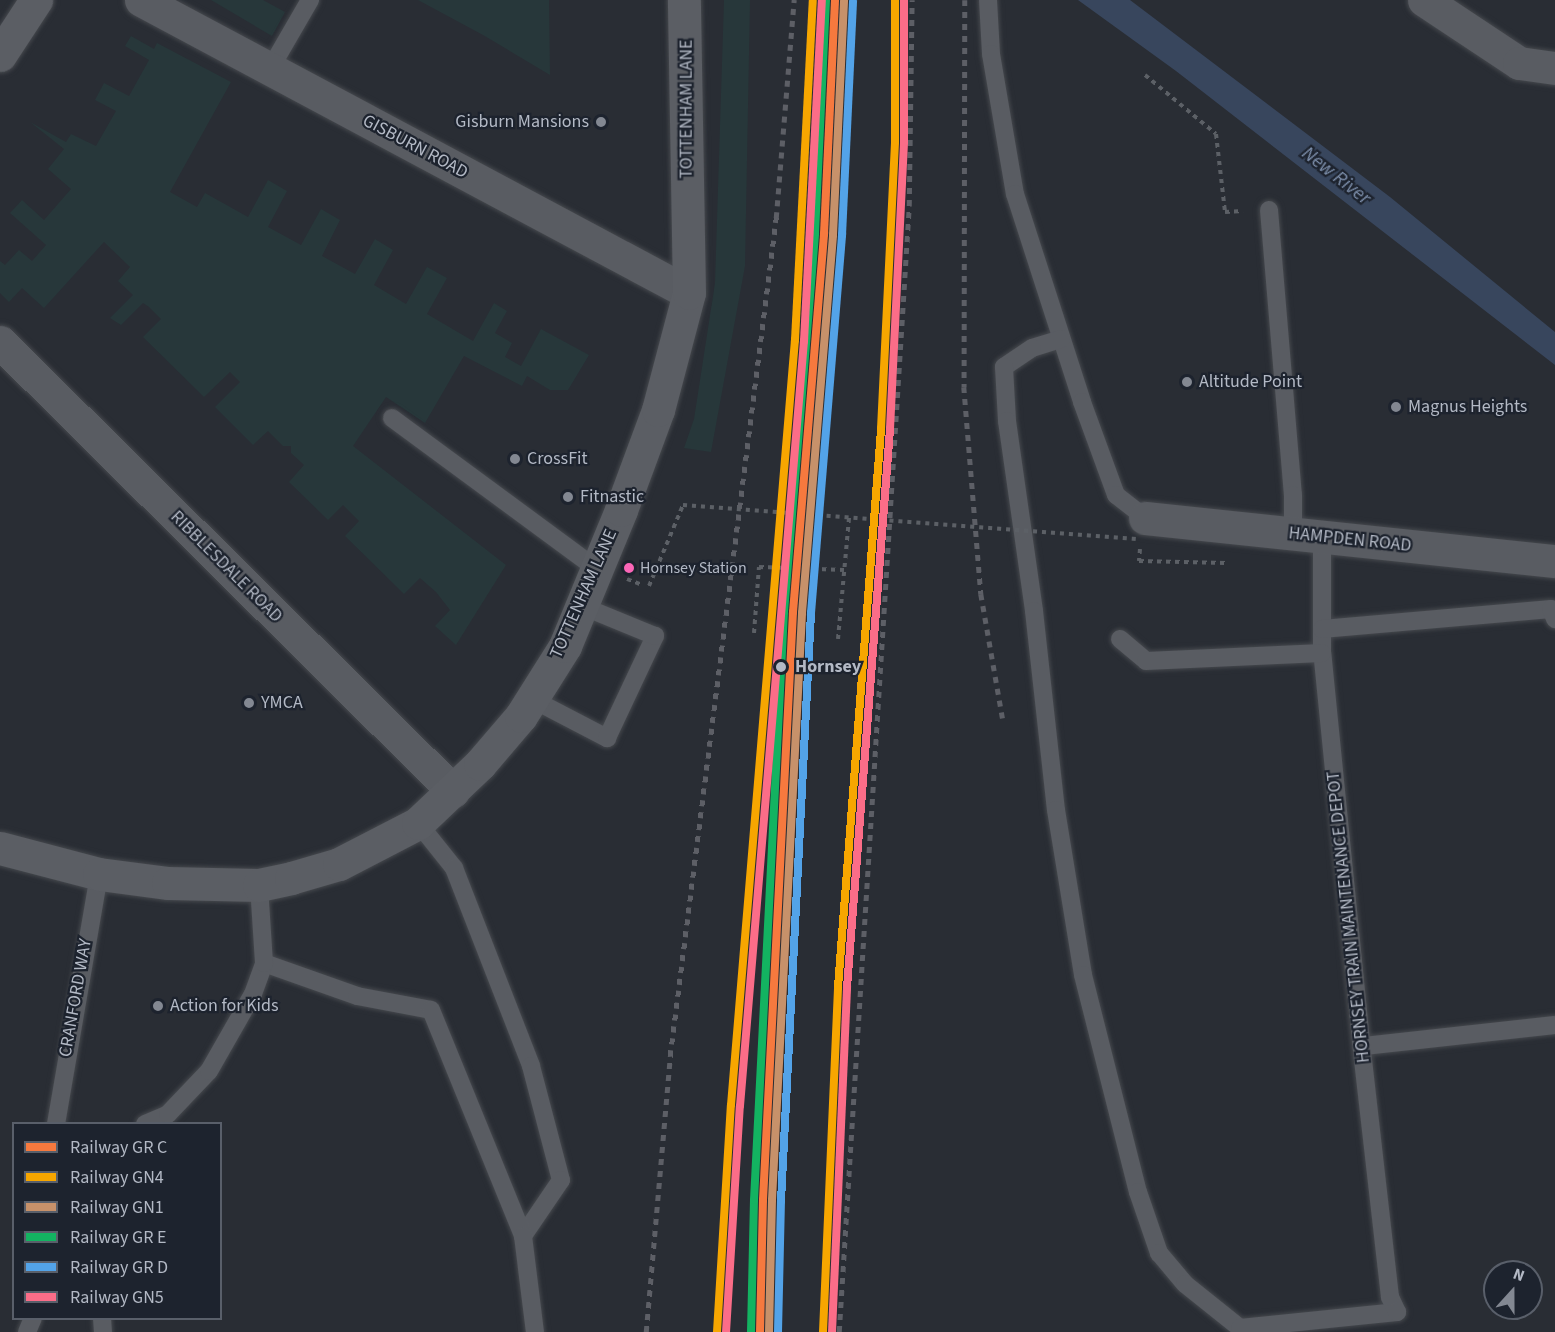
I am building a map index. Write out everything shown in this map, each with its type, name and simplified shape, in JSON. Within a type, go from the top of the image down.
[{"type":"main road","points":[[0,56],[36,0]]},
{"type":"main road","name":"TOTTENHAM LANE","points":[[0,848],[99,874],[168,883],[259,885],[339,864],[418,822],[480,764],[532,699],[565,645],[598,570],[658,410],[689,293],[684,0]]},
{"type":"street","name":"GISBURN ROAD","points":[[141,0],[689,293]]},
{"type":"street","points":[[1424,0],[1519,63],[1555,68]]},
{"type":"street","name":"RIBBLESDALE ROAD","points":[[0,342],[453,791]]},
{"type":"street","name":"HAMPDEN ROAD","points":[[1145,518],[1555,561]]},
{"type":"lane","points":[[270,69],[310,0]]},
{"type":"lane","points":[[988,0],[992,54],[1015,194],[1061,339],[1116,495],[1145,518]]},
{"type":"lane","name":"HORNSEY TRAIN MAINTENANCE DEPOT","points":[[1061,339],[1032,348],[1004,367],[1007,421],[1034,611],[1056,810],[1081,963],[1138,1192],[1152,1233],[1159,1253],[1185,1284],[1240,1328],[1397,1312],[1390,1297],[1322,653],[1322,629],[1307,536],[1293,495],[1269,210]]},
{"type":"lane","points":[[392,418],[598,570]]},
{"type":"lane","points":[[532,699],[607,738],[655,636],[582,606]]},
{"type":"lane","points":[[1322,629],[1551,609],[1555,619]]},
{"type":"lane","points":[[1120,639],[1146,661],[1322,653]]},
{"type":"lane","points":[[418,822],[454,868],[531,1066],[561,1180],[523,1236]]},
{"type":"lane","name":"CRANFORD WAY","points":[[56,1122],[99,874]]},
{"type":"lane","points":[[150,1122],[168,1114],[209,1071],[240,1021],[264,963],[259,885]]},
{"type":"lane","points":[[264,963],[357,996],[431,1010],[523,1236],[535,1332]]},
{"type":"lane","points":[[1364,1046],[1555,1025]]},
{"type":"path","points":[[1145,75],[1216,134],[1225,212],[1269,210]]},
{"type":"path","points":[[649,586],[683,505],[1140,538],[1139,561],[1226,563]]},
{"type":"path","points":[[838,639],[849,517]]},
{"type":"path","points":[[754,633],[759,567],[844,570]]},
{"type":"shaded area","points":[[211,0],[263,0],[285,12],[272,36]]},
{"type":"shaded area","points":[[418,0],[549,0],[550,75],[483,35]]},
{"type":"shaded area","points":[[724,0],[750,0],[745,266],[711,452],[684,448],[694,419],[715,283]]},
{"type":"shaded area","points":[[131,36],[154,49],[157,43],[231,82],[170,192],[197,207],[205,193],[248,217],[268,180],[287,191],[268,227],[301,245],[321,209],[340,220],[322,256],[355,274],[375,239],[393,250],[374,285],[406,304],[427,267],[447,278],[427,314],[473,341],[494,303],[507,311],[495,333],[512,343],[505,357],[521,366],[541,329],[589,355],[568,390],[550,390],[527,376],[522,386],[464,356],[425,423],[386,397],[353,446],[506,565],[456,645],[435,626],[450,610],[436,592],[420,578],[404,594],[345,536],[359,521],[343,505],[328,520],[289,482],[304,465],[291,453],[291,446],[283,446],[268,431],[253,445],[215,407],[240,382],[230,372],[204,397],[143,337],[161,319],[149,307],[143,303],[121,325],[110,318],[133,295],[118,281],[130,267],[104,242],[44,308],[22,288],[9,302],[0,293],[0,261],[5,265],[19,250],[32,261],[46,245],[10,213],[22,200],[44,220],[71,189],[48,169],[64,149],[30,122],[66,142],[71,134],[96,146],[116,111],[95,100],[104,83],[129,96],[149,60],[125,46]]},
{"type":"water","name":"New River","points":[[1078,0],[1130,0],[1390,197],[1555,332],[1555,365],[1176,71]]},
{"type":"railway","points":[[646,1332],[670,1056],[776,218],[794,0]]},
{"type":"railway","points":[[839,1332],[909,206],[912,0]]},
{"type":"railway","points":[[965,0],[964,387],[981,594],[1003,720]]},
{"type":"transit line","points":[[751,1332],[754,1200],[784,612],[815,233],[826,0]]},
{"type":"transit line","points":[[760,1332],[763,1200],[793,612],[824,234],[835,0]]},
{"type":"transit line","points":[[778,1332],[781,1201],[811,613],[842,235],[853,1]]},
{"type":"rail line","name":"GN4","points":[[717,1332],[731,1105],[795,340],[813,0]]},
{"type":"rail line","name":"GN5","points":[[726,1332],[740,1106],[804,341],[822,0]]},
{"type":"rail line","name":"GN1","points":[[769,1332],[772,1200],[802,613],[833,235],[844,0]]},
{"type":"rail line","name":"GN4","points":[[823,1332],[838,987],[881,429],[895,142],[895,0]]},
{"type":"rail line","name":"GN5","points":[[832,1332],[847,988],[890,429],[904,142],[904,0]]},
{"type":"place","name":"Gisburn Mansions","points":[[601,122]]},
{"type":"place","name":"Altitude Point","points":[[1187,382]]},
{"type":"place","name":"Magnus Heights","points":[[1396,407]]},
{"type":"place","name":"CrossFit","points":[[515,459]]},
{"type":"place","name":"Fitnastic","points":[[568,497]]},
{"type":"place","name":"Hornsey Station","points":[[629,568]]},
{"type":"place","name":"Hornsey","points":[[781,667]]},
{"type":"place","name":"YMCA","points":[[249,703]]},
{"type":"place","name":"Action for Kids","points":[[158,1006]]}]
